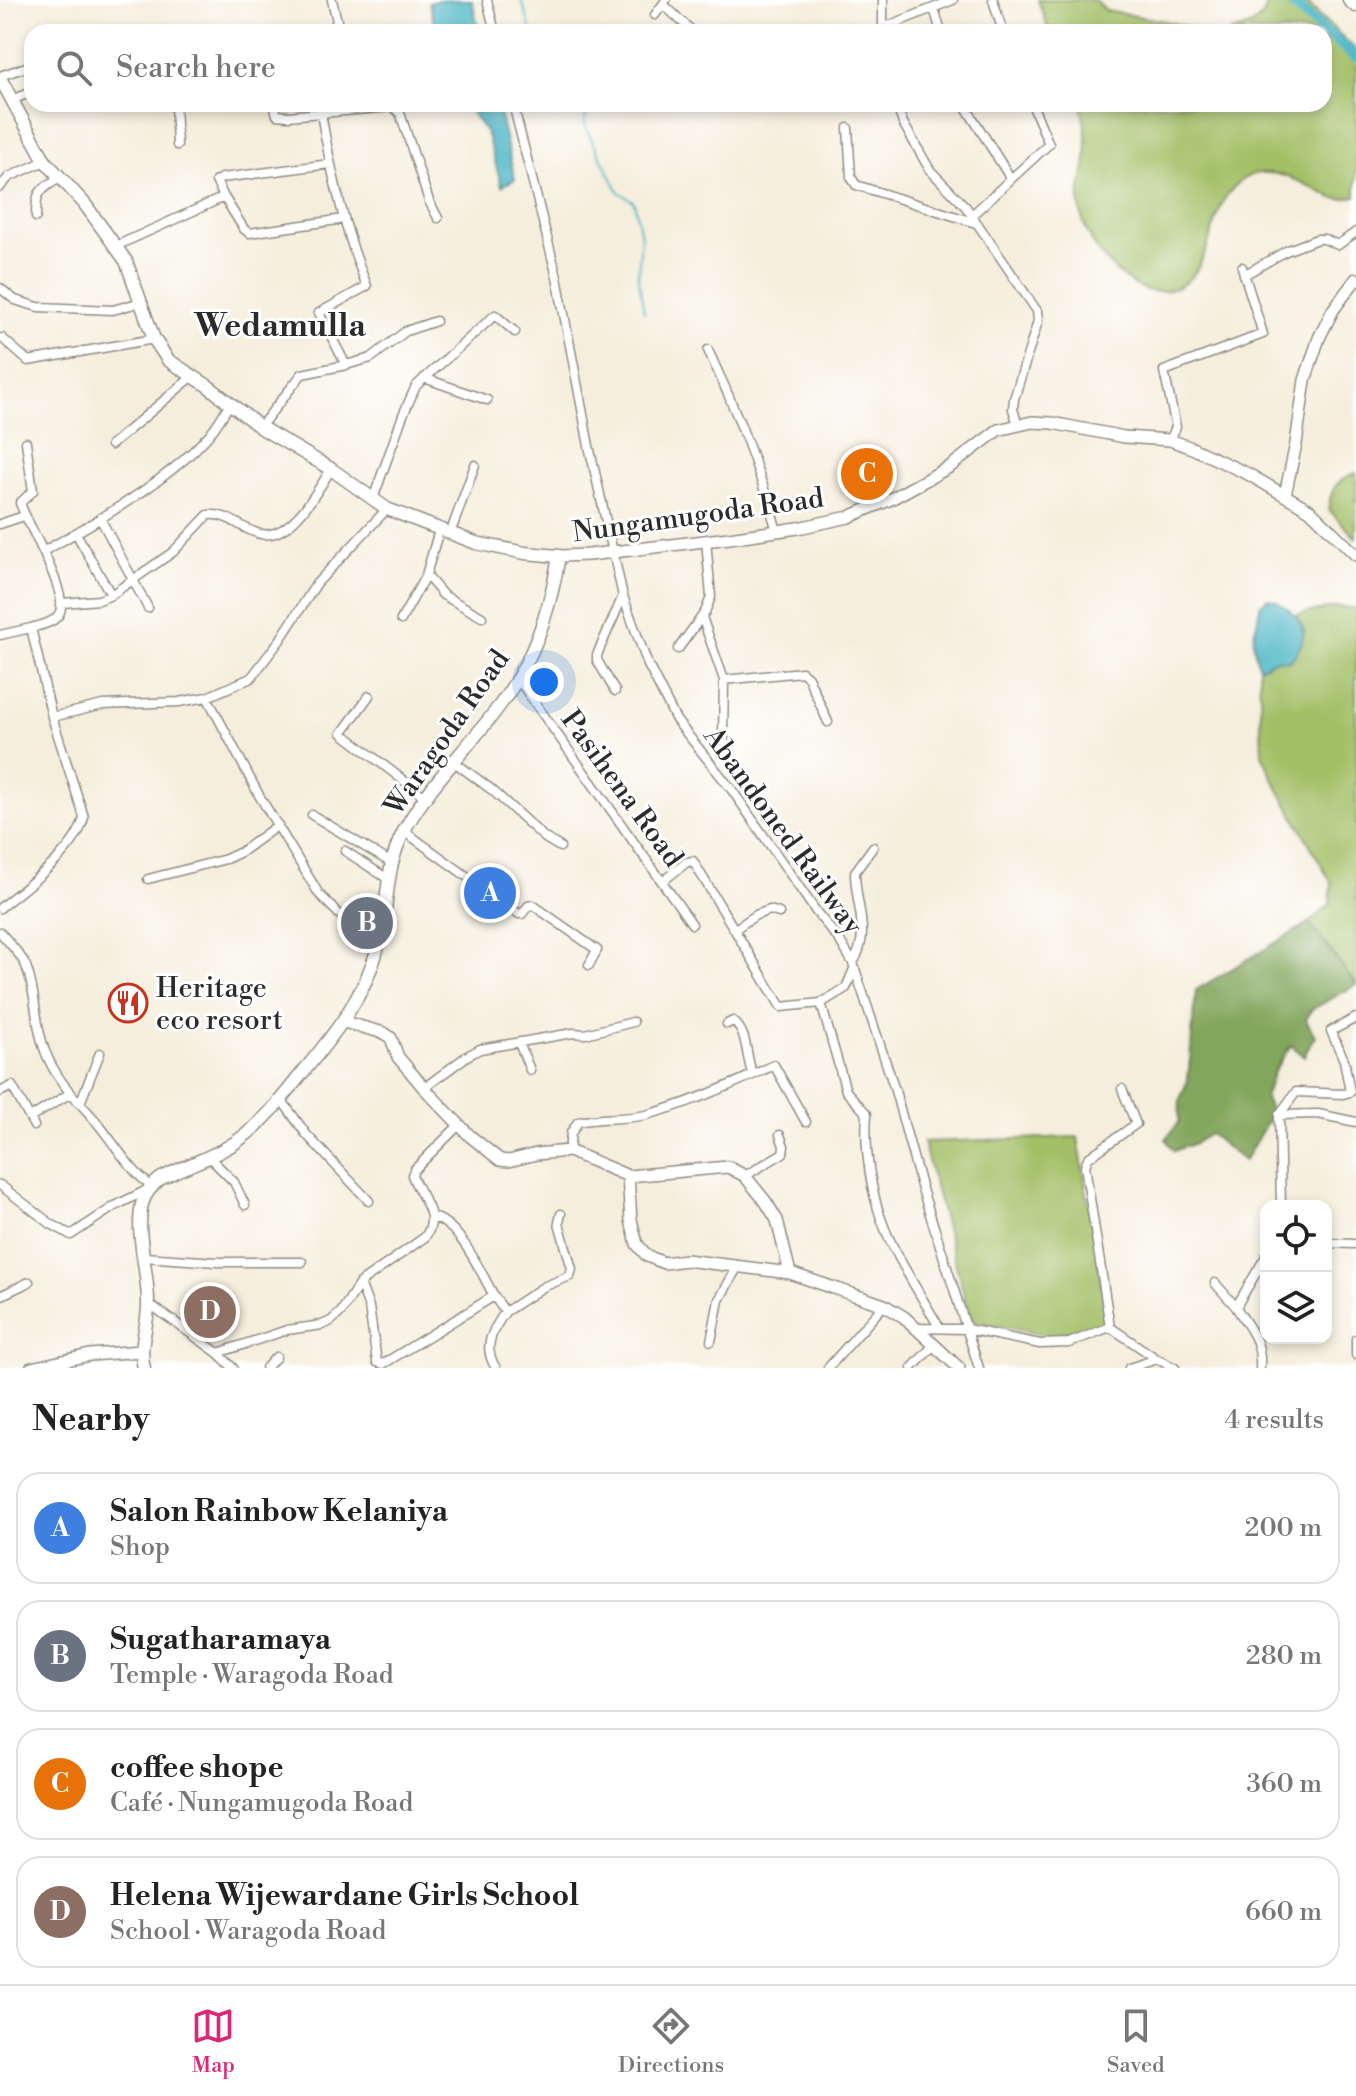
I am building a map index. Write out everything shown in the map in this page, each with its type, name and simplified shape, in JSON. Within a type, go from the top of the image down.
[{"type":"highway","points":[[1350,0],[1356,5]]},
{"type":"main road","points":[[0,77],[45,161],[84,203],[126,261],[154,339],[168,360],[231,402],[260,427],[331,469],[387,509],[445,532],[525,553],[559,556]]},
{"type":"main road","name":"Waragoda Road","points":[[150,1188],[172,1172],[236,1142],[255,1127],[344,1022],[368,979],[380,941],[390,862],[404,831],[425,797],[518,679],[541,630],[559,556]]},
{"type":"main road","points":[[144,1368],[141,1351],[148,1303],[141,1208],[150,1188]]},
{"type":"street","points":[[332,0],[336,24]]},
{"type":"street","points":[[487,0],[493,24]]},
{"type":"street","points":[[883,0],[883,24]]},
{"type":"street","points":[[897,24],[953,0]]},
{"type":"street","points":[[993,0],[1000,24]]},
{"type":"street","points":[[655,15],[665,2],[686,24]]},
{"type":"street","points":[[934,8],[939,24]]},
{"type":"street","points":[[0,77],[24,68]]},
{"type":"street","points":[[11,100],[24,95]]},
{"type":"street","points":[[175,112],[177,145]]},
{"type":"street","points":[[276,112],[277,115],[288,116],[333,112]]},
{"type":"street","points":[[399,112],[429,201],[438,218]]},
{"type":"street","name":"Abandoned Railway","points":[[515,112],[557,277],[589,446],[623,596],[648,665],[676,720],[732,790],[817,913],[840,941],[854,966],[979,1368]]},
{"type":"street","points":[[899,112],[930,170],[974,219],[1037,311],[1038,321],[1014,399],[1013,409],[1018,425]]},
{"type":"street","points":[[969,112],[1011,179]]},
{"type":"street","points":[[974,219],[1049,144],[1035,112]]},
{"type":"street","points":[[321,113],[350,246],[367,286],[319,313],[346,365]]},
{"type":"street","points":[[848,128],[851,177],[856,185],[974,219]]},
{"type":"street","points":[[0,187],[9,177],[45,161]]},
{"type":"street","points":[[330,164],[216,181],[249,233],[344,219]]},
{"type":"street","points":[[36,217],[36,196],[59,178]]},
{"type":"street","points":[[116,246],[224,197]]},
{"type":"street","points":[[1170,440],[1176,427],[1164,371],[1263,334],[1243,271],[1321,238],[1338,245],[1356,232]]},
{"type":"street","points":[[1285,495],[1305,380],[1319,338],[1333,310],[1356,279]]},
{"type":"street","points":[[0,288],[15,300],[38,307],[113,310],[141,302]]},
{"type":"street","points":[[373,499],[416,386],[495,315],[515,332]]},
{"type":"street","points":[[260,427],[302,374],[371,358],[406,331],[436,321]]},
{"type":"street","points":[[2,338],[28,361],[154,339]]},
{"type":"street","points":[[708,350],[738,413],[763,480],[777,531]]},
{"type":"street","points":[[111,445],[193,376]]},
{"type":"street","points":[[424,378],[487,400]]},
{"type":"street","points":[[44,551],[100,518],[172,468],[207,438],[231,402]]},
{"type":"street","name":"Nungamugoda Road","points":[[559,556],[777,531],[849,517],[891,499],[951,466],[998,430],[1052,423],[1110,435],[1170,440],[1248,474],[1310,510],[1356,555]]},
{"type":"street","points":[[0,635],[48,623],[59,615],[63,603],[44,551],[20,503],[33,491],[26,442]]},
{"type":"street","points":[[401,620],[426,575],[475,465]]},
{"type":"street","points":[[63,603],[99,600],[111,595],[173,552],[208,515],[228,517],[261,535],[277,532],[289,525],[306,506],[331,469]]},
{"type":"street","points":[[52,717],[103,705],[179,702],[207,697],[251,678],[317,583],[387,509]]},
{"type":"street","points":[[0,524],[24,516]]},
{"type":"street","points":[[100,518],[148,608]]},
{"type":"street","points":[[76,533],[111,595]]},
{"type":"street","points":[[678,649],[702,617],[711,597],[706,540]]},
{"type":"street","points":[[426,575],[443,595],[482,617]]},
{"type":"street","points":[[615,691],[597,655],[623,596]]},
{"type":"street","points":[[702,617],[724,680],[723,735],[728,755]]},
{"type":"street","points":[[0,908],[60,856],[81,831],[84,817],[52,717],[31,628]]},
{"type":"street","points":[[724,680],[802,672],[808,677],[828,722]]},
{"type":"street","name":"Pasihena Road","points":[[518,679],[692,924]]},
{"type":"street","points":[[369,696],[342,733],[425,797]]},
{"type":"street","points":[[207,697],[319,894],[342,917],[380,941]]},
{"type":"street","points":[[453,761],[560,847]]},
{"type":"street","points":[[312,815],[390,862]]},
{"type":"street","points":[[148,879],[226,859],[278,825]]},
{"type":"street","points":[[404,831],[519,914],[533,905],[597,950],[589,965]]},
{"type":"street","points":[[663,881],[687,862],[693,861],[781,1007],[786,1009],[821,1003],[846,988],[864,937],[855,872],[873,847]]},
{"type":"street","points":[[345,851],[388,879]]},
{"type":"street","points":[[735,929],[756,915],[770,910],[779,913]]},
{"type":"street","points":[[0,932],[25,964],[36,1000],[38,1029],[56,1074],[128,1166],[150,1188],[115,1206],[71,1235],[51,1224],[0,1185]]},
{"type":"street","points":[[821,1003],[846,1091],[867,1114],[865,1131],[870,1169],[886,1231],[939,1327]]},
{"type":"street","points":[[1281,1200],[1279,1115],[1296,1092],[1350,1092],[1344,1060],[1331,1031],[1356,1018]]},
{"type":"street","points":[[727,1024],[733,1021],[739,1026],[746,1040],[746,1059],[753,1075]]},
{"type":"street","points":[[344,1022],[384,1033],[391,1038],[398,1057],[424,1088],[459,1125],[500,1160],[569,1151],[628,1176],[728,1167],[745,1176],[777,1220],[790,1273]]},
{"type":"street","points":[[424,1088],[457,1062],[480,1049],[573,1033],[585,1034],[633,1022]]},
{"type":"street","points":[[519,1043],[530,1070]]},
{"type":"street","points":[[80,1103],[100,1053]]},
{"type":"street","points":[[569,1151],[571,1133],[578,1122],[649,1114],[776,1066],[806,1122]]},
{"type":"street","points":[[0,1092],[12,1086],[32,1122],[69,1094]]},
{"type":"street","points":[[1122,1089],[1136,1124],[1088,1158],[1085,1166],[1110,1327],[1175,1368]]},
{"type":"street","points":[[281,1099],[306,1134],[369,1201]]},
{"type":"street","points":[[1279,1115],[1318,1114],[1356,1122]]},
{"type":"street","points":[[218,1353],[287,1330],[322,1325],[341,1312],[360,1283],[425,1237],[431,1229],[432,1217],[412,1175],[459,1125]]},
{"type":"street","points":[[745,1176],[783,1153],[780,1135]]},
{"type":"street","points":[[209,1157],[234,1182],[245,1205]]},
{"type":"street","points":[[628,1176],[631,1220],[637,1244],[647,1256],[664,1263],[686,1260],[790,1273],[884,1305],[904,1317],[959,1368]]},
{"type":"street","points":[[496,1368],[489,1359],[488,1343],[505,1312],[529,1295],[570,1276],[572,1269],[559,1223],[561,1214]]},
{"type":"street","points":[[432,1217],[450,1226],[505,1312]]},
{"type":"street","points":[[1332,1243],[1354,1244]]},
{"type":"street","points":[[144,1257],[229,1263],[302,1262]]},
{"type":"street","points":[[711,1341],[719,1300],[738,1266]]},
{"type":"street","points":[[1236,1307],[1260,1266]]},
{"type":"street","points":[[0,1296],[29,1282]]},
{"type":"street","points":[[360,1283],[369,1307],[377,1362],[383,1364],[494,1296]]},
{"type":"street","points":[[1215,1283],[1236,1307],[1258,1341],[1260,1368]]},
{"type":"street","points":[[148,1303],[218,1353],[233,1368]]},
{"type":"street","points":[[828,1368],[884,1305]]},
{"type":"street","points":[[916,1328],[967,1329],[1040,1344],[1069,1343],[1110,1327]]},
{"type":"street","points":[[1356,1339],[1356,1355]]},
{"type":"street","points":[[912,1368],[935,1344]]},
{"type":"street","points":[[31,1368],[90,1355],[141,1351]]},
{"type":"street","points":[[266,1368],[276,1357]]},
{"type":"street","points":[[1129,1368],[1157,1359]]},
{"type":"green space","points":[[1038,0],[1095,0],[1106,11],[1177,24],[1046,24]]},
{"type":"green space","points":[[1268,0],[1304,0],[1329,24],[1252,24],[1266,8]]},
{"type":"green space","points":[[1332,27],[1356,50],[1356,196],[1333,198],[1302,183],[1268,173],[1247,177],[1225,198],[1194,274],[1185,283],[1166,291],[1141,288],[1123,277],[1091,240],[1080,205],[1087,144],[1082,112],[1332,112]]},
{"type":"green space","points":[[1356,473],[1356,538],[1328,509],[1336,486]]},
{"type":"green space","points":[[1337,607],[1356,608],[1356,985],[1309,923],[1330,904],[1332,884],[1262,754],[1259,668],[1276,659],[1290,661],[1305,631],[1296,615]]},
{"type":"green space","points":[[1309,923],[1356,985],[1311,1010],[1306,1020],[1315,1036],[1304,1056],[1291,1045],[1274,1071],[1265,1098],[1272,1114],[1244,1161],[1210,1134],[1174,1151],[1166,1139],[1179,1122],[1180,1099],[1188,1080],[1196,990]]},
{"type":"green space","points":[[1078,1137],[1108,1325],[1051,1336],[971,1321],[923,1142]]},
{"type":"water","points":[[472,0],[477,24],[434,24],[429,3]]},
{"type":"water","points":[[471,112],[499,112],[515,179],[502,186],[486,132]]},
{"type":"water","points":[[1267,599],[1277,601],[1298,619],[1303,639],[1290,661],[1276,659],[1259,668],[1254,633],[1260,605]]},
{"type":"waterway","points":[[521,0],[529,24]]},
{"type":"waterway","points":[[1288,0],[1317,24]]},
{"type":"waterway","points":[[1332,37],[1356,57]]},
{"type":"waterway","points":[[588,112],[585,127],[619,192],[633,201],[635,206],[641,237],[638,276],[644,312]]},
{"type":"place","name":"coffee shope","points":[[867,474]]},
{"type":"place","name":"Salon Rainbow Kelaniya","points":[[490,893]]},
{"type":"place","name":"Sugatharamaya","points":[[367,923]]},
{"type":"place","name":"Heritage eco resort","points":[[128,1003]]},
{"type":"place","name":"Helena Wijewardane Girls School","points":[[210,1312]]},
{"type":"district","name":"Wedamulla","points":[[280,325]]}]
